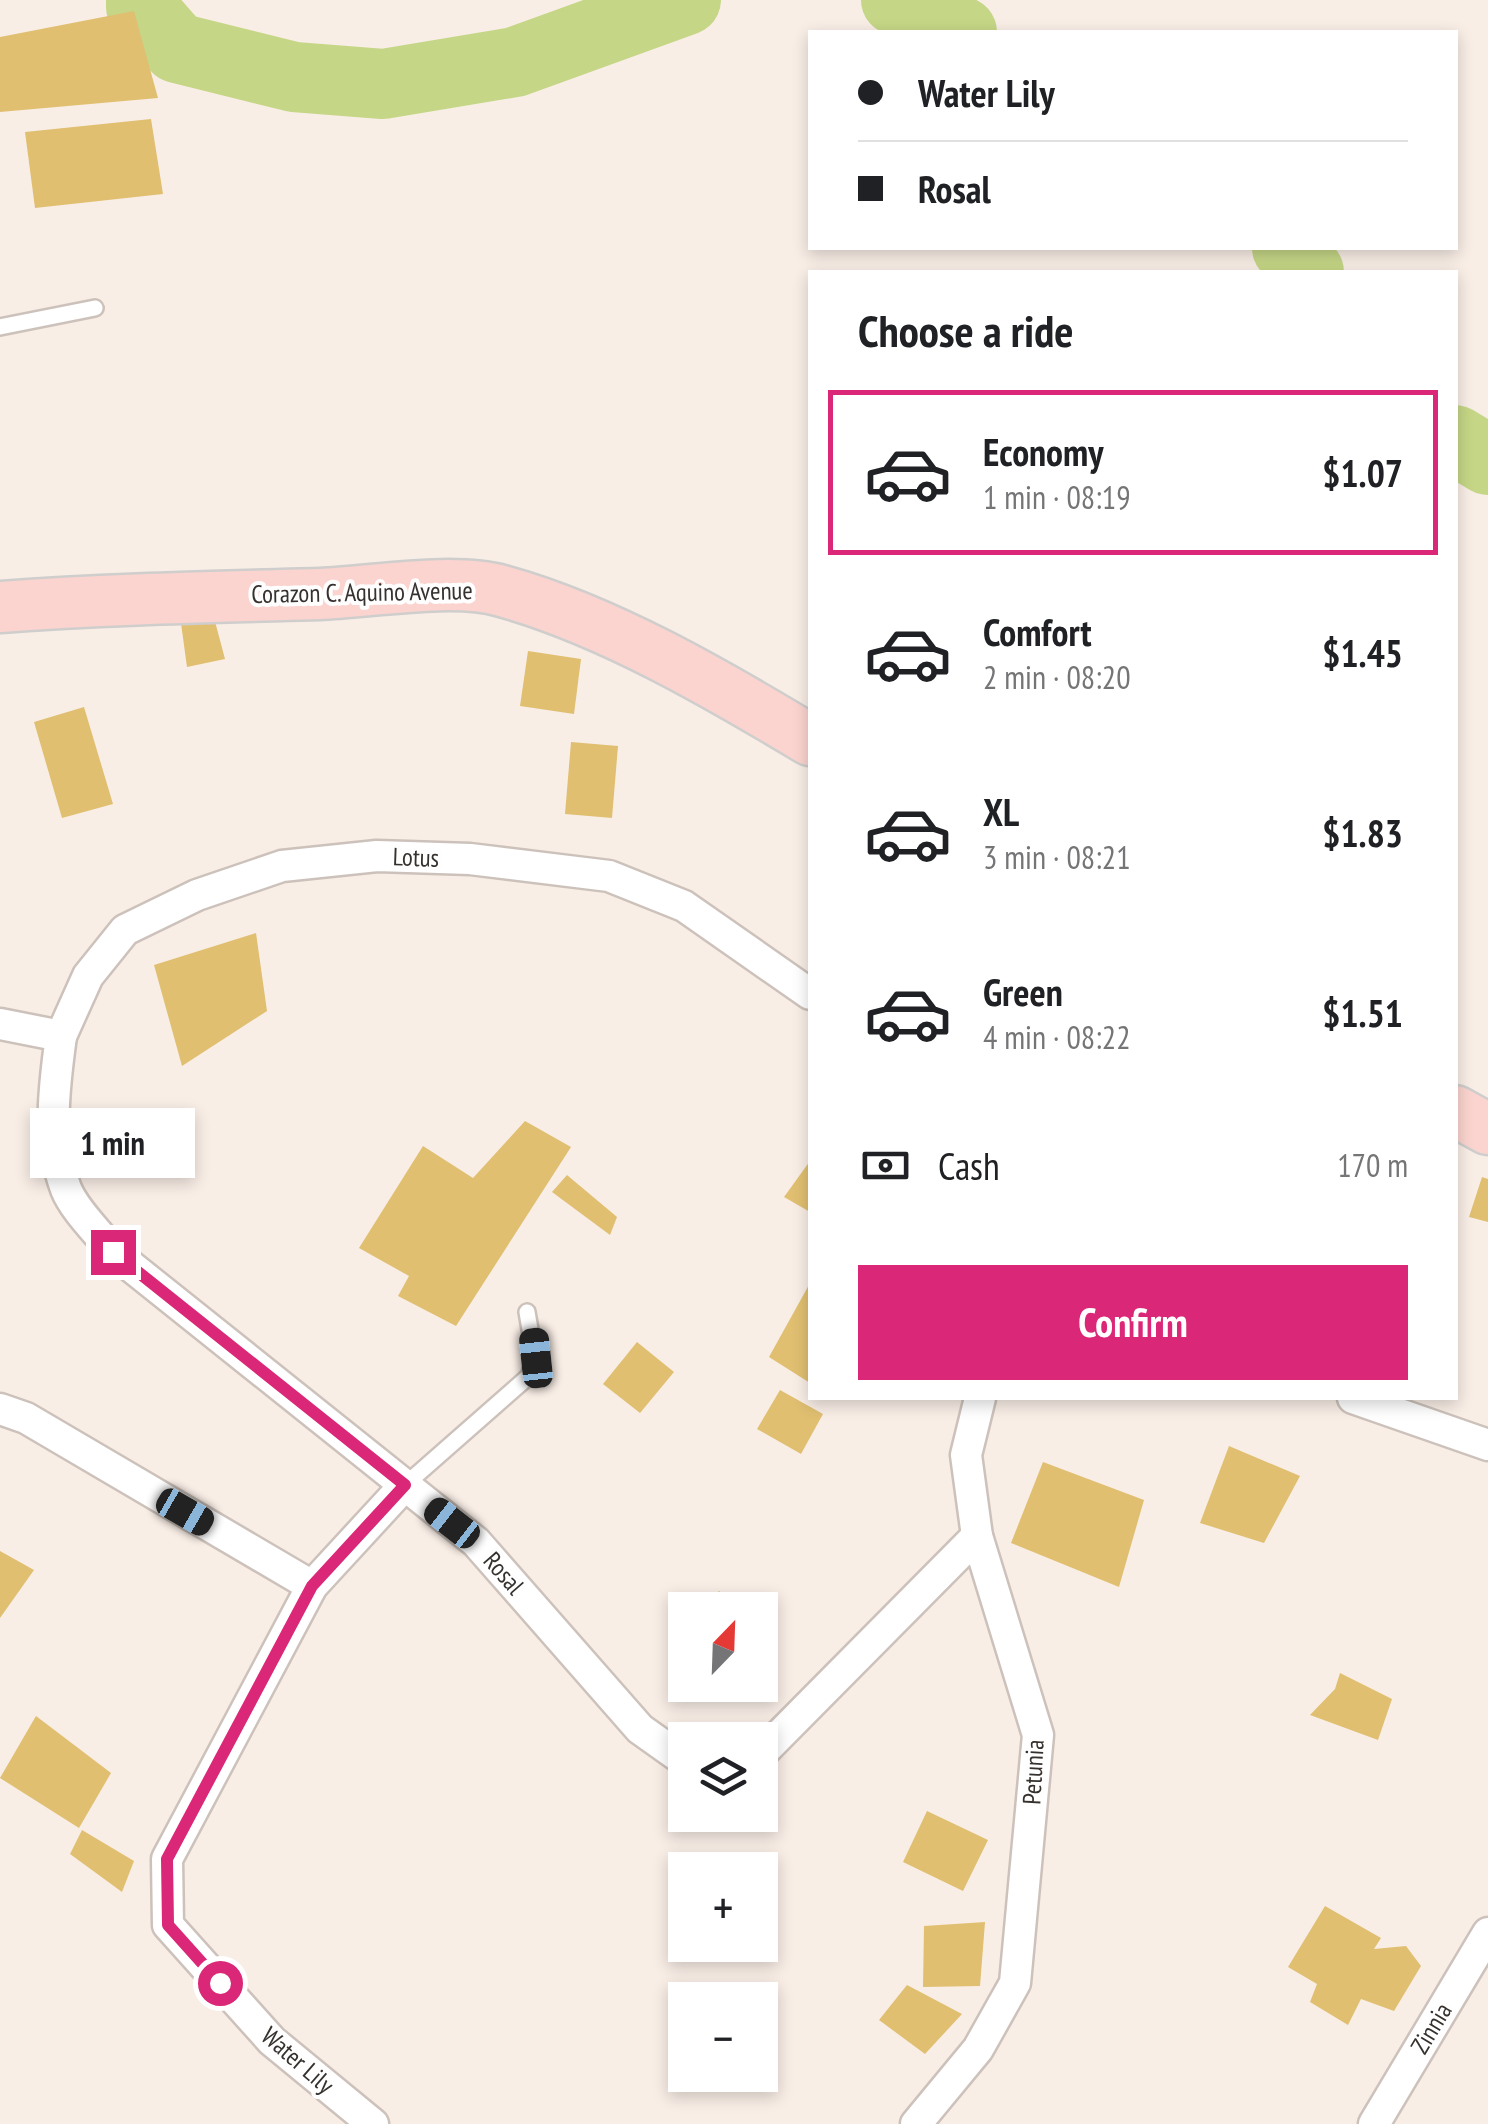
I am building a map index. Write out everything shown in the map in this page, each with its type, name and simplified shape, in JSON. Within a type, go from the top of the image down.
[{"type":"main road","name":"Corazon C. Aquino Avenue","points":[[0,607],[131,597],[445,587],[499,590],[586,622],[808,739]]},
{"type":"main road","points":[[1458,1114],[1488,1129]]},
{"type":"street","name":"Lotus","points":[[61,1036],[88,976],[125,930],[197,896],[282,866],[378,856],[470,859],[609,876],[684,906],[808,993]]},
{"type":"street","points":[[0,1024],[61,1036]]},
{"type":"street","name":"Rosal","points":[[61,1036],[52,1098],[55,1138],[67,1192],[113,1252],[476,1542],[640,1729],[668,1749]]},
{"type":"street","name":"Petunia","points":[[916,2124],[978,2048],[1014,1983],[1038,1735],[977,1536],[966,1455],[980,1400]]},
{"type":"street","points":[[1359,1400],[1488,1445]]},
{"type":"street","points":[[0,1409],[26,1418],[312,1586]]},
{"type":"street","name":"Water Lily","points":[[373,2124],[272,2041],[168,1925],[167,1859],[312,1586],[405,1485]]},
{"type":"street","points":[[778,1737],[977,1536]]},
{"type":"street","name":"Zinnia","points":[[1374,2124],[1488,1932]]},
{"type":"lane","points":[[0,327],[95,308]]},
{"type":"lane","points":[[405,1485],[528,1376],[536,1358],[527,1312]]},
{"type":"building","points":[[134,11],[158,98],[0,112],[0,37]]},
{"type":"building","points":[[151,119],[163,194],[35,208],[25,132]]},
{"type":"building","points":[[213,614],[225,659],[187,667],[180,616]]},
{"type":"building","points":[[528,651],[581,659],[574,714],[520,706]]},
{"type":"building","points":[[84,707],[113,804],[62,818],[34,722]]},
{"type":"building","points":[[571,742],[618,746],[612,818],[565,814]]},
{"type":"building","points":[[256,933],[267,1011],[182,1066],[154,965]]},
{"type":"building","points":[[525,1121],[571,1147],[456,1326],[398,1296],[409,1276],[359,1248],[423,1146],[473,1178]]},
{"type":"building","points":[[808,1164],[808,1211],[784,1197]]},
{"type":"building","points":[[567,1175],[617,1217],[610,1235],[552,1192]]},
{"type":"building","points":[[1482,1177],[1488,1179],[1488,1222],[1469,1217]]},
{"type":"building","points":[[808,1287],[808,1382],[769,1357]]},
{"type":"building","points":[[637,1342],[674,1372],[640,1413],[603,1384]]},
{"type":"building","points":[[780,1390],[823,1414],[801,1454],[757,1429]]},
{"type":"building","points":[[1229,1446],[1300,1476],[1264,1543],[1200,1523]]},
{"type":"building","points":[[1043,1462],[1144,1500],[1119,1587],[1011,1543]]},
{"type":"building","points":[[0,1551],[34,1570],[0,1618]]},
{"type":"building","points":[[1340,1673],[1392,1699],[1378,1740],[1310,1715],[1335,1689]]},
{"type":"building","points":[[36,1716],[111,1773],[79,1828],[0,1778]]},
{"type":"building","points":[[927,1811],[988,1840],[963,1891],[903,1862]]},
{"type":"building","points":[[82,1830],[134,1861],[122,1892],[70,1854]]},
{"type":"building","points":[[1325,1906],[1381,1938],[1374,1949],[1406,1946],[1421,1966],[1394,2011],[1361,1999],[1348,2025],[1310,2002],[1317,1984],[1288,1967]]},
{"type":"building","points":[[985,1922],[980,1986],[923,1987],[924,1926]]},
{"type":"building","points":[[907,1985],[962,2014],[925,2054],[879,2020]]},
{"type":"waterway","points":[[141,0],[141,7],[177,48],[294,77],[383,84],[515,62],[686,0]]},
{"type":"waterway","points":[[896,0],[958,30]]},
{"type":"waterway","points":[[1289,250],[1307,270]]},
{"type":"waterway","points":[[1458,442],[1488,460]]},
{"type":"route","points":[[113,1252],[405,1485],[312,1586],[167,1859],[168,1925],[220,1983]]}]
